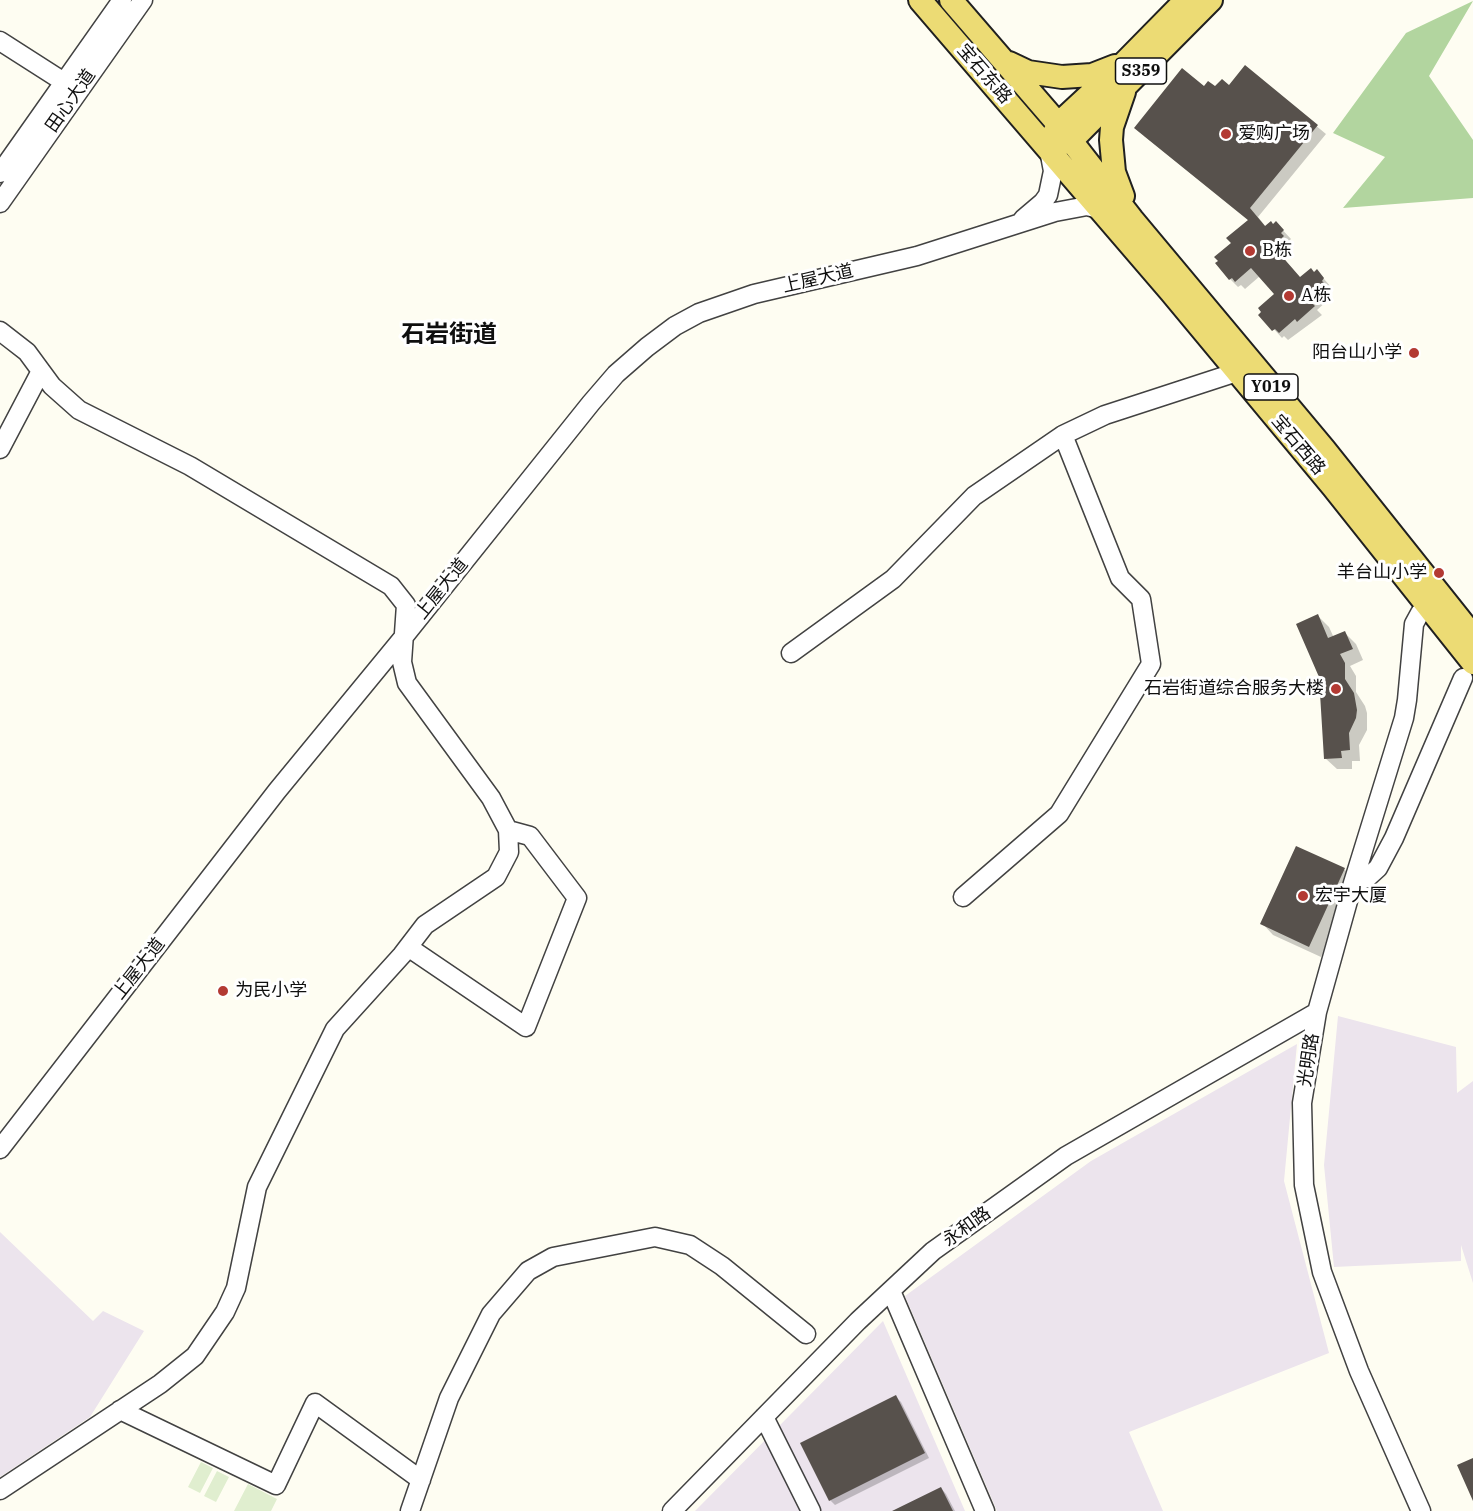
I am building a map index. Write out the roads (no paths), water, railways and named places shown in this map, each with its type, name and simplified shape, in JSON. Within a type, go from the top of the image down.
[{"type":"main road","name":"宝石东路","points":[[920,0],[1048,148]]},
{"type":"main road","name":"宝石东路","points":[[951,0],[1064,132]]},
{"type":"main road","name":"S359","points":[[1048,148],[1125,62],[1186,0]]},
{"type":"main road","name":"S359","points":[[1064,132],[1128,84],[1211,0]]},
{"type":"main road","name":"S359","points":[[1001,57],[1028,72],[1062,77],[1092,75],[1125,62]]},
{"type":"main road","points":[[1128,84],[1112,127],[1111,156],[1114,172],[1132,219]]},
{"type":"main road","name":"宝石西路","points":[[1064,132],[1132,219],[1325,450],[1467,638],[1468,671]]},
{"type":"main road","name":"宝石西路","points":[[1048,148],[1237,372],[1428,607],[1467,638]]},
{"type":"street","name":"田心大道","points":[[0,173],[122,0]]},
{"type":"street","name":"田心大道","points":[[0,203],[143,0]]},
{"type":"street","points":[[0,41],[64,82]]},
{"type":"street","name":"上屋大道","points":[[1019,221],[1043,202],[1048,195],[1053,171],[1048,148]]},
{"type":"street","name":"上屋大道","points":[[0,1149],[277,791],[610,381],[647,347],[675,326],[699,313],[754,294],[917,256],[1019,221],[1086,206],[1099,209]]},
{"type":"street","points":[[0,332],[27,352],[52,386],[79,410],[190,466],[391,586],[406,605],[402,662],[407,683],[491,798],[508,830],[509,852],[496,877],[425,925],[335,1029],[257,1187],[236,1288],[225,1312],[195,1356],[160,1384],[0,1490]]},
{"type":"street","points":[[0,449],[41,371]]},
{"type":"street","points":[[791,653],[893,579],[974,496],[1063,435],[1105,415],[1237,372]]},
{"type":"street","points":[[963,897],[1034,838],[1059,814],[1151,664],[1141,599],[1120,578],[1063,435]]},
{"type":"street","name":"光明路","points":[[1421,1511],[1359,1371],[1322,1272],[1304,1185],[1302,1103],[1317,1012],[1353,883],[1404,718],[1414,624],[1428,607]]},
{"type":"street","points":[[1353,883],[1367,878],[1378,868],[1394,838],[1468,671]]},
{"type":"street","points":[[408,947],[526,1027],[577,898],[530,836],[508,830]]},
{"type":"street","name":"永和路","points":[[672,1511],[858,1321],[933,1251],[1066,1156],[1317,1012]]},
{"type":"street","points":[[410,1511],[449,1398],[491,1314],[528,1271],[553,1257],[655,1237],[690,1245],[722,1266],[806,1334]]},
{"type":"street","points":[[891,1291],[985,1511]]},
{"type":"street","points":[[120,1410],[276,1485],[315,1402],[421,1480]]},
{"type":"street","points":[[764,1417],[810,1511]]},
{"type":"place","name":"爱购广场","points":[[1226,134]]},
{"type":"place","name":"B栋","points":[[1250,251]]},
{"type":"place","name":"A栋","points":[[1289,296]]},
{"type":"place","name":"阳台山小学","points":[[1414,353]]},
{"type":"place","name":"羊台山小学","points":[[1439,573]]},
{"type":"place","name":"石岩街道综合服务大楼","points":[[1336,689]]},
{"type":"place","name":"宏宇大厦","points":[[1303,896]]},
{"type":"place","name":"为民小学","points":[[223,991]]},
{"type":"district","name":"石岩街道","points":[[449,335]]}]
